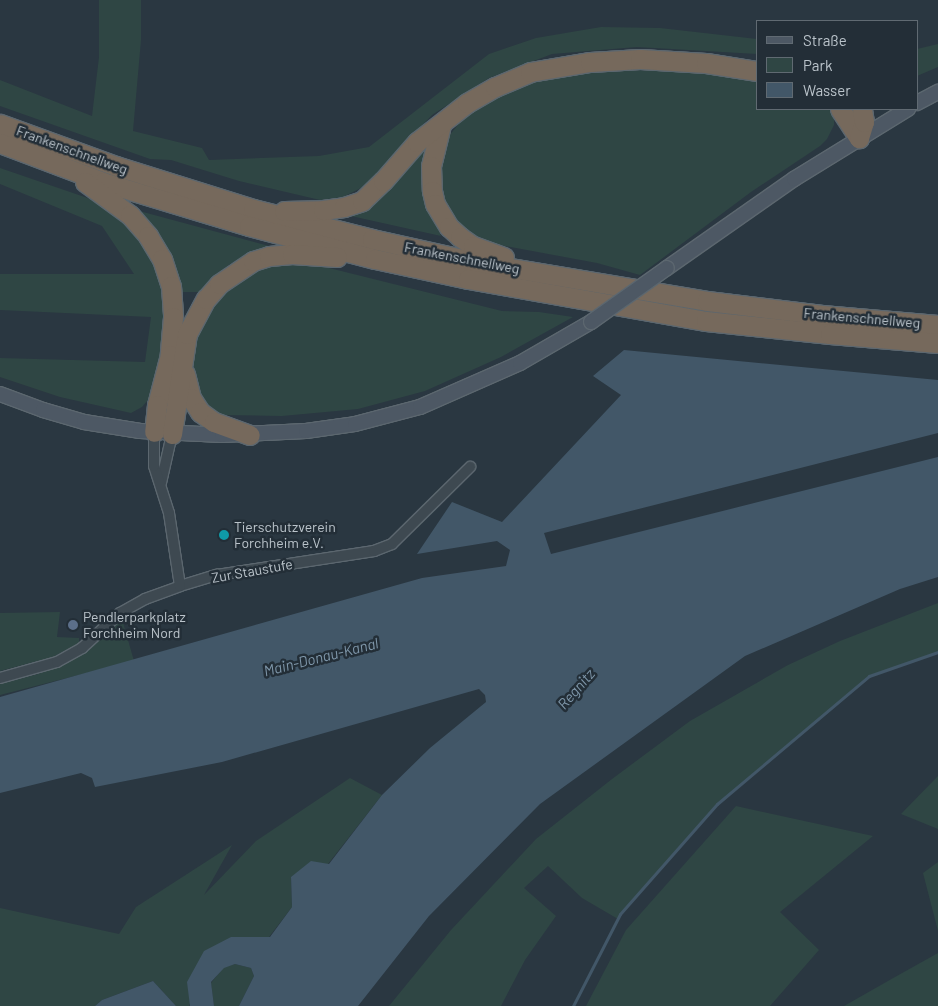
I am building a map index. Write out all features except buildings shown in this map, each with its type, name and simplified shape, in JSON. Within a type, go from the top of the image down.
[{"type":"highway","points":[[253,209],[323,210],[344,207],[362,201],[384,181],[418,142],[479,95],[514,78],[550,67],[595,61],[640,59],[706,63],[756,71]]},
{"type":"highway","points":[[841,110],[859,138]]},
{"type":"highway","points":[[859,138],[864,122],[862,110]]},
{"type":"highway","name":"Frankenschnellweg","points":[[0,124],[116,166],[253,209],[372,239],[521,270],[707,301],[822,315],[938,325]]},
{"type":"highway","points":[[440,125],[431,166],[431,177],[435,204],[442,217],[449,227],[466,241],[488,252],[504,257],[521,270]]},
{"type":"highway","name":"Frankenschnellweg","points":[[0,143],[103,182],[250,226],[375,259],[543,293],[706,321],[938,343]]},
{"type":"highway","points":[[59,165],[130,215],[148,236],[171,286],[173,317],[170,356],[157,406],[163,433]]},
{"type":"highway","points":[[163,433],[182,364],[187,334],[206,298],[219,284],[253,261],[270,256],[292,254],[375,259]]},
{"type":"highway","points":[[182,364],[191,398],[200,412],[214,422],[250,435]]},
{"type":"main road","points":[[918,102],[938,92]]},
{"type":"main road","points":[[0,394],[43,410],[84,422],[163,433],[250,435],[306,431],[356,424],[420,407],[520,363],[591,322],[794,179],[906,110]]},
{"type":"street","points":[[161,483],[163,433]]},
{"type":"street","points":[[163,433],[154,466],[161,483],[169,514],[180,586]]},
{"type":"street","name":"Zur Staustufe","points":[[0,678],[57,662],[82,648],[120,613],[145,599],[180,586],[226,574],[374,551],[392,544],[470,467]]},
{"type":"green space","points":[[99,0],[141,0],[141,40],[133,131],[202,148],[209,160],[319,156],[369,147],[489,54],[536,38],[601,27],[660,28],[756,39],[756,54],[637,47],[552,54],[489,78],[432,115],[387,162],[371,183],[343,197],[320,200],[239,181],[171,160],[150,159],[0,106],[0,80],[92,116],[99,57]]},
{"type":"green space","points":[[938,44],[938,67],[918,76],[918,49]]},
{"type":"green space","points":[[612,70],[699,71],[756,81],[756,110],[830,110],[834,116],[834,125],[827,139],[820,146],[751,192],[640,275],[597,263],[478,241],[447,212],[440,192],[438,173],[442,150],[449,136],[460,122],[474,110],[515,89],[547,78]]},
{"type":"green space","points":[[424,139],[431,143],[433,215],[441,236],[342,214]]},
{"type":"green space","points":[[0,168],[108,205],[129,221],[156,260],[166,298],[165,338],[153,394],[142,407],[131,413],[60,397],[0,377],[0,358],[145,362],[151,317],[0,310],[0,274],[134,274],[102,226],[0,184]]},
{"type":"green space","points":[[132,209],[273,247],[230,264],[212,279],[202,292],[176,292]]},
{"type":"green space","points":[[293,259],[502,311],[539,312],[573,317],[501,357],[425,391],[358,409],[282,416],[222,415],[206,408],[193,387],[190,361],[197,326],[223,287],[243,271]]},
{"type":"green space","points":[[938,603],[938,652],[869,676],[717,804],[618,919],[582,898],[548,866],[524,888],[556,916],[525,960],[501,1006],[389,1006],[451,930],[536,839],[690,721],[788,665],[840,641]]},
{"type":"green space","points":[[60,612],[57,637],[79,638],[79,643],[53,657],[0,671],[0,613]]},
{"type":"green space","points":[[122,619],[134,661],[0,695],[0,684],[63,665]]},
{"type":"green space","points":[[938,776],[938,829],[901,814]]},
{"type":"green space","points":[[350,778],[382,795],[328,864],[291,877],[292,907],[269,937],[231,937],[190,1006],[176,1006],[153,981],[102,1000],[95,1006],[0,1006],[0,908],[119,934],[136,907],[232,845],[204,895],[256,841]]},
{"type":"green space","points":[[736,806],[873,836],[780,912],[819,950],[770,1006],[586,1006],[626,930]]},
{"type":"green space","points":[[938,862],[938,931],[923,873]]},
{"type":"green space","points":[[938,953],[938,1006],[844,1006],[895,977]]},
{"type":"green space","points":[[235,964],[251,968],[254,976],[239,1006],[214,1006],[211,983],[224,967]]},
{"type":"water","points":[[624,350],[938,380],[938,433],[544,533],[551,554],[938,457],[938,577],[900,589],[745,656],[540,804],[429,916],[358,1006],[239,1006],[254,976],[251,968],[235,964],[224,968],[211,982],[214,1006],[190,1006],[187,982],[204,951],[231,937],[270,937],[292,907],[291,877],[311,861],[329,864],[382,795],[430,748],[486,702],[485,695],[479,689],[222,762],[95,787],[92,778],[81,773],[0,793],[0,697],[422,578],[506,566],[510,550],[497,541],[417,554],[452,502],[502,522],[621,395],[593,376]]},
{"type":"water","points":[[153,981],[176,1006],[95,1006],[102,1000]]},
{"type":"waterway","points":[[573,1006],[620,914],[717,804],[869,676],[938,652]]},
{"type":"place","name":"Tierschutzverein Forchheim e.V.","points":[[224,535]]},
{"type":"place","name":"Pendlerparkplatz Forchheim Nord","points":[[73,625]]},
{"type":"water label","name":"Main-Donau-Kanal","points":[[321,657]]},
{"type":"water label","name":"Regnitz","points":[[576,689]]}]
